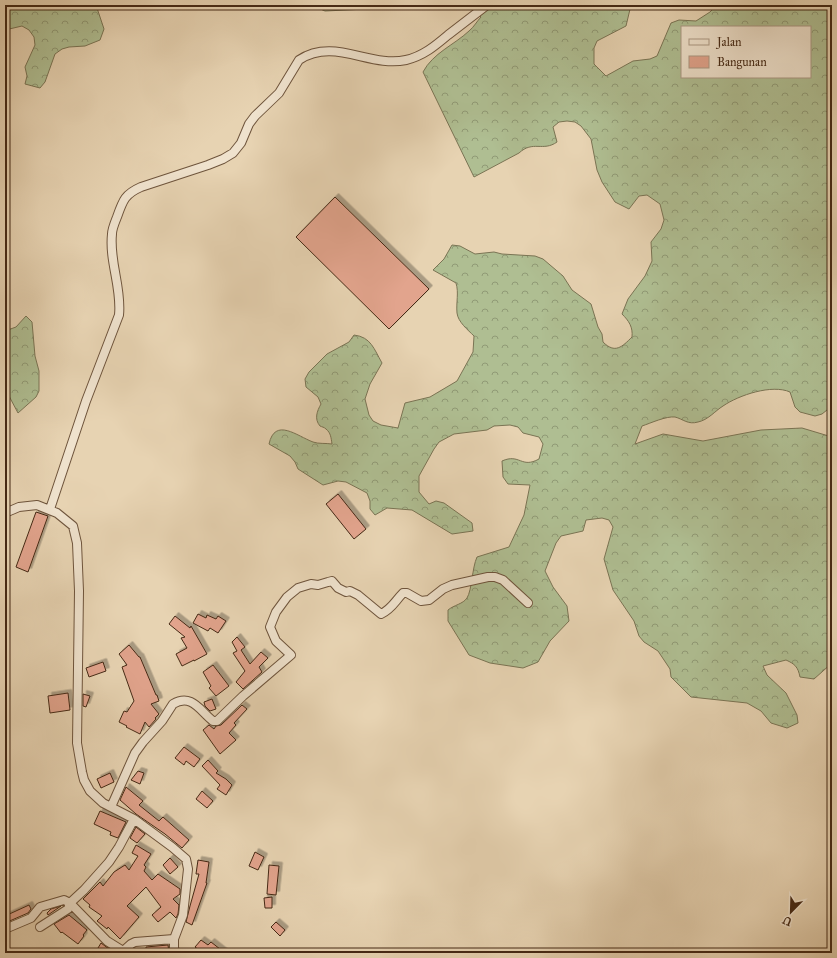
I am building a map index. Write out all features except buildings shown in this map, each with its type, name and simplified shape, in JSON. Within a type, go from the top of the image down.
[{"type":"street","points":[[50,509],[86,401],[119,315],[120,302],[112,260],[112,234],[121,206],[127,195],[142,187],[208,165],[233,153],[241,143],[249,124],[255,116],[279,93],[299,60],[304,56],[311,53],[332,51],[346,52],[385,61],[397,62],[407,60],[432,49],[487,5]]},
{"type":"street","points":[[5,513],[19,507],[37,505],[50,509],[63,516],[73,526],[77,543],[79,591],[78,743],[82,772],[84,780],[90,791],[103,803],[134,819],[181,854],[188,864],[183,915],[174,939],[176,953]]},
{"type":"street","points":[[111,807],[135,753],[162,721],[173,704],[181,701],[192,702],[196,704],[213,721],[217,721],[243,696],[291,655],[276,641],[270,627],[276,612],[287,597],[298,588],[310,584],[318,585],[332,581],[338,588],[358,595],[381,614],[394,606],[403,593],[407,593],[421,601],[429,600],[443,589],[452,585],[479,578],[495,577],[503,580],[528,603]]},
{"type":"street","points":[[40,927],[68,909],[70,903],[109,862],[134,819]]},
{"type":"street","points":[[5,929],[31,918],[40,907],[64,900],[70,903],[107,941],[122,952],[136,942],[174,939]]},
{"type":"green space","points":[[5,5],[96,5],[104,29],[100,40],[85,46],[62,49],[55,54],[45,82],[40,88],[25,84],[27,76],[25,67],[35,45],[34,37],[29,30],[22,26],[5,30]]},
{"type":"green space","points":[[318,5],[392,5],[388,8],[325,11],[318,8]]},
{"type":"green space","points":[[468,5],[631,5],[626,26],[597,41],[594,48],[594,64],[606,76],[633,61],[650,59],[657,56],[671,23],[679,20],[696,21],[710,12],[717,5],[832,5],[832,406],[822,414],[815,416],[800,412],[795,407],[790,392],[774,389],[765,390],[738,398],[720,408],[702,421],[691,423],[671,417],[642,426],[635,444],[663,434],[703,441],[761,430],[802,428],[832,437],[832,663],[814,679],[800,677],[796,666],[786,660],[763,666],[767,675],[786,693],[797,715],[798,723],[787,728],[771,723],[761,711],[747,703],[691,697],[671,677],[670,669],[658,651],[644,642],[639,636],[634,621],[613,590],[604,559],[613,527],[609,520],[602,518],[586,520],[583,531],[561,536],[556,543],[545,571],[553,587],[567,606],[569,621],[550,641],[538,662],[523,668],[490,663],[469,655],[448,621],[448,610],[463,602],[467,598],[477,557],[509,547],[524,515],[530,485],[508,484],[503,477],[502,461],[517,459],[524,462],[533,462],[539,459],[543,444],[539,437],[523,433],[518,427],[510,425],[494,426],[487,430],[454,434],[439,442],[419,476],[419,492],[429,504],[436,501],[444,503],[472,523],[473,531],[452,534],[412,510],[387,508],[375,515],[370,509],[370,501],[367,493],[346,482],[338,481],[323,485],[298,469],[290,456],[269,444],[276,431],[281,430],[294,433],[315,443],[332,444],[329,432],[320,426],[317,421],[317,412],[321,404],[318,397],[306,387],[305,379],[309,372],[327,354],[349,342],[354,335],[364,338],[371,344],[382,363],[370,384],[365,399],[369,415],[373,421],[381,425],[398,428],[405,403],[430,397],[457,381],[473,352],[474,336],[459,320],[457,313],[456,283],[433,270],[444,259],[452,245],[460,246],[475,254],[494,252],[502,254],[535,256],[543,259],[563,276],[572,290],[591,304],[598,327],[602,334],[603,342],[607,346],[611,348],[618,348],[632,337],[630,324],[622,314],[628,299],[645,276],[652,261],[651,242],[661,229],[664,220],[660,204],[647,195],[639,196],[629,209],[615,202],[602,182],[597,170],[591,139],[581,126],[575,122],[559,122],[553,127],[557,142],[552,145],[533,146],[524,149],[474,177],[423,72],[427,65],[438,54],[472,28],[481,17]]},
{"type":"green space","points":[[26,316],[32,322],[35,356],[39,371],[39,391],[36,397],[18,413],[9,396],[5,396],[5,331],[16,327]]}]
